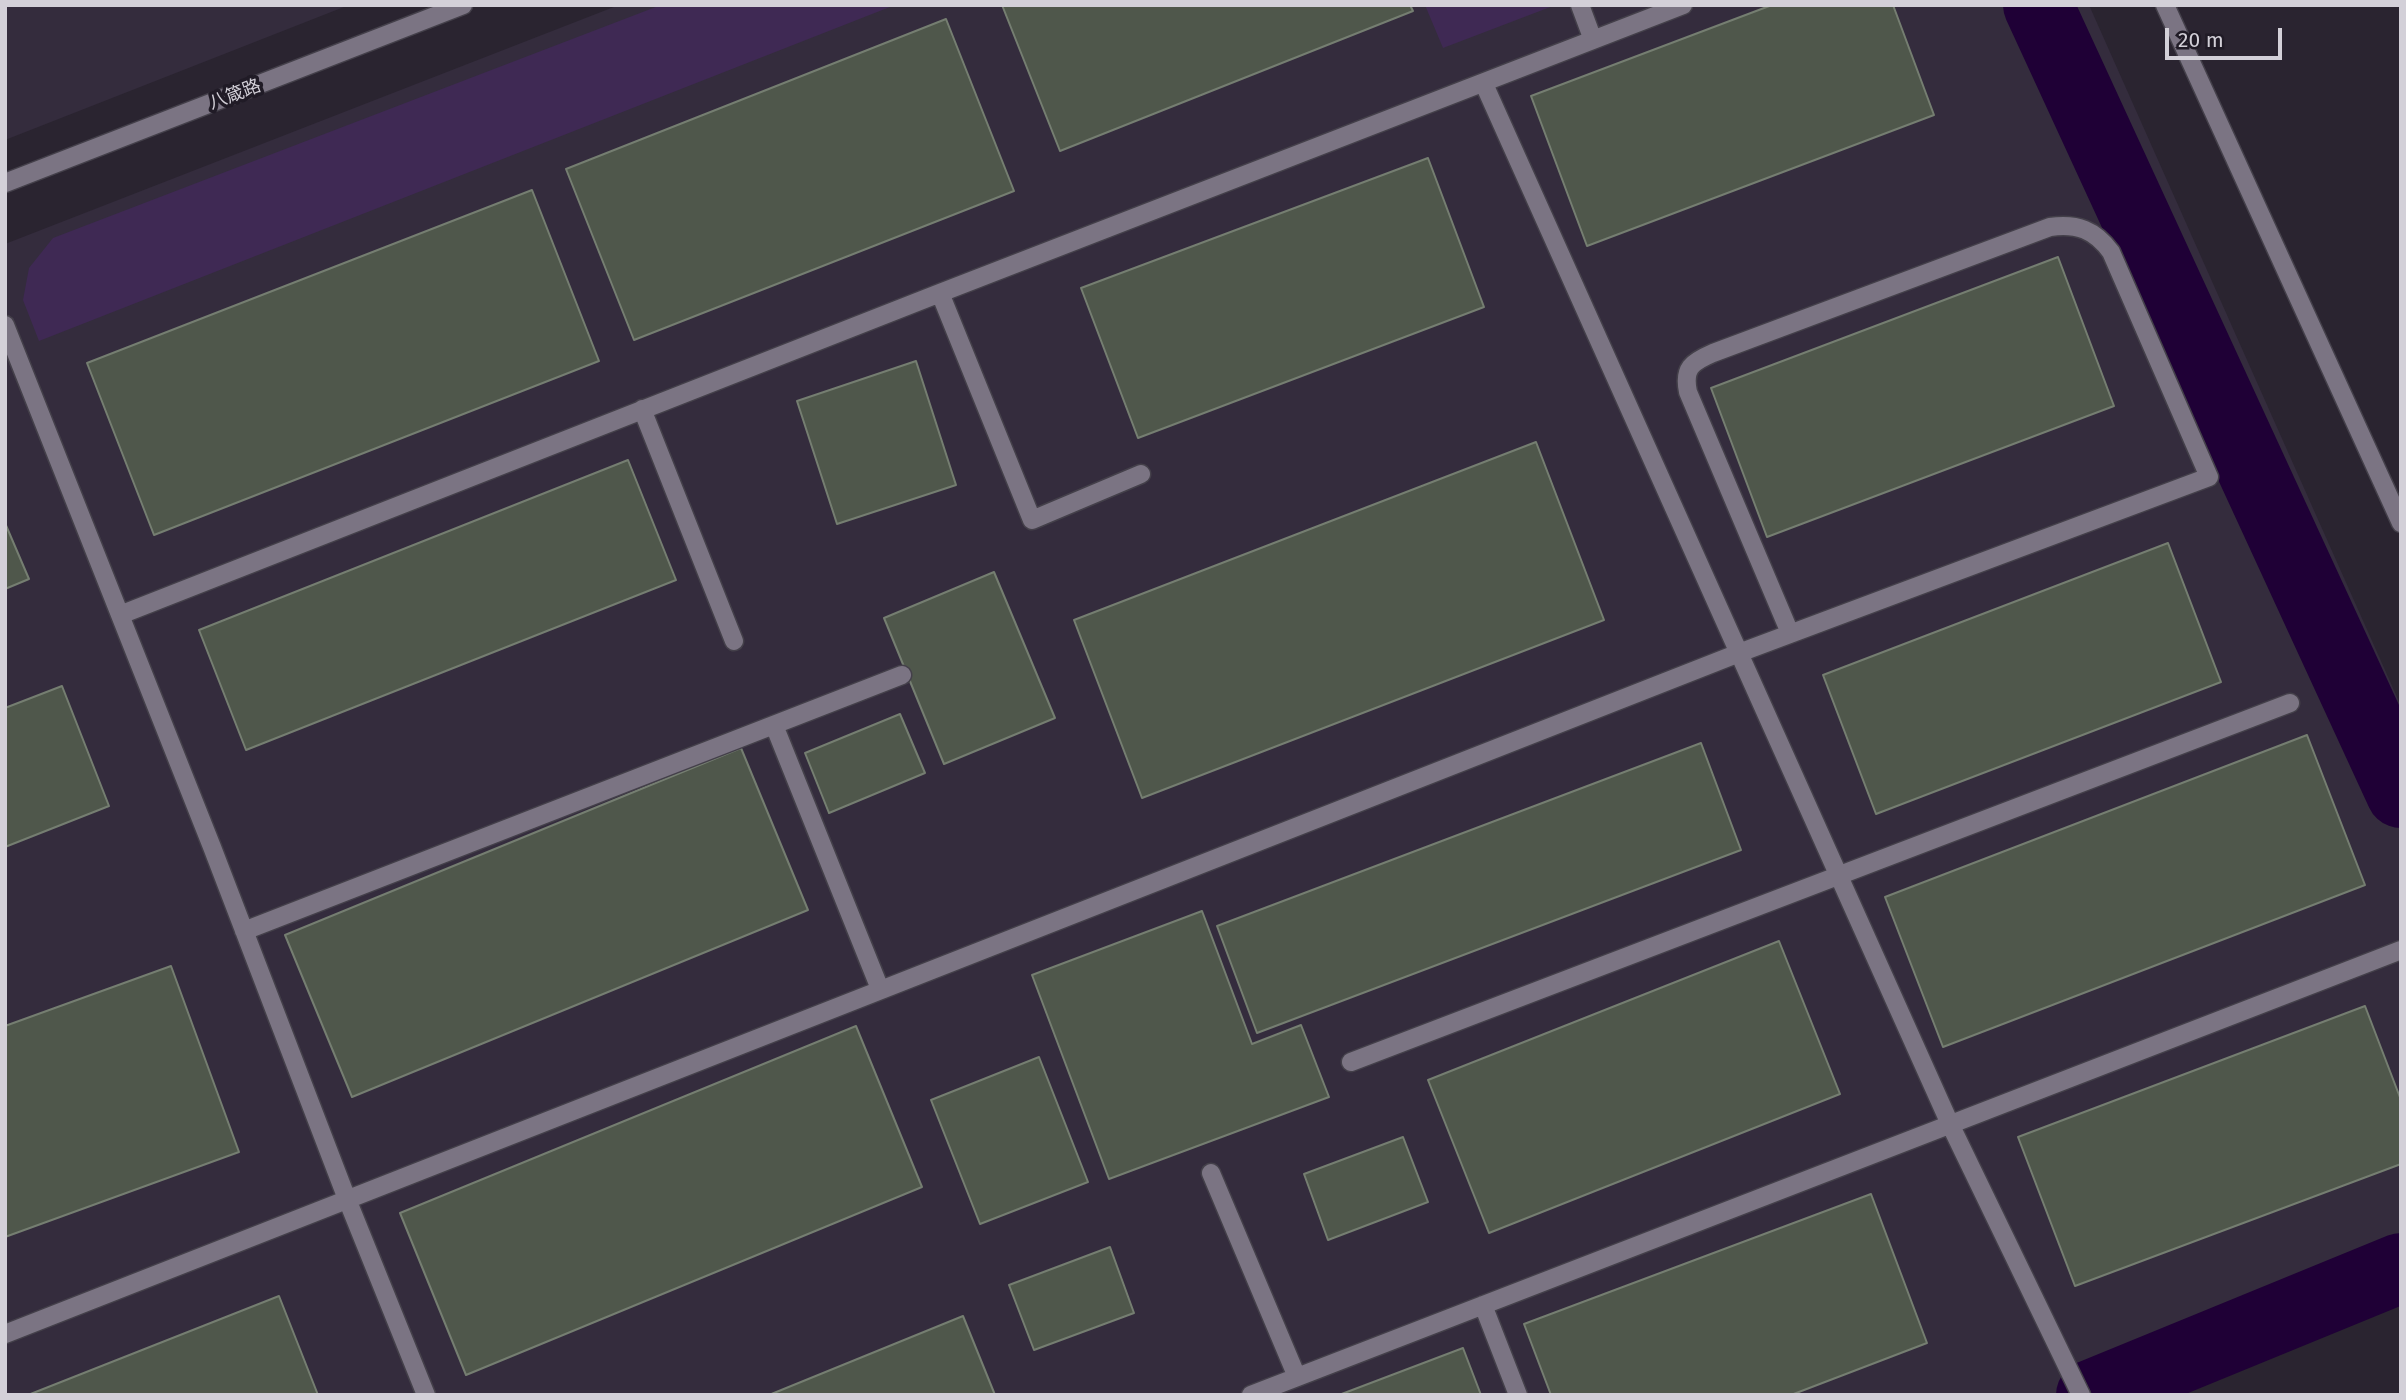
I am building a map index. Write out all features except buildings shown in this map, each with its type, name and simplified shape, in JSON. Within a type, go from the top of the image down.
[{"type":"street","name":"八箴路","points":[[5,183],[463,5]]},
{"type":"street","points":[[1580,5],[1593,40]]},
{"type":"street","points":[[120,615],[642,409],[1683,5]]},
{"type":"street","points":[[2165,5],[2401,523]]},
{"type":"street","points":[[1484,84],[1950,1124],[2081,1395]]},
{"type":"street","points":[[5,1334],[1739,653],[1790,634],[2209,477],[2111,252],[2093,233],[2082,227],[2050,227],[1713,353],[1689,368],[1686,380],[1688,392],[1790,634]]},
{"type":"street","points":[[940,293],[1032,520],[1141,474]]},
{"type":"street","points":[[5,324],[426,1395]]},
{"type":"street","points":[[642,409],[734,641]]},
{"type":"street","points":[[244,931],[902,675]]},
{"type":"street","points":[[1351,1062],[2290,703]]},
{"type":"street","points":[[774,725],[880,989]]},
{"type":"street","points":[[1251,1395],[2401,950]]},
{"type":"street","points":[[1211,1173],[1297,1377]]},
{"type":"street","points":[[1483,1305],[1518,1395]]},
{"type":"shaded area","points":[[5,5],[349,5],[5,140]]},
{"type":"shaded area","points":[[619,5],[2089,5],[2401,706],[2401,1250],[2058,1395],[5,1395],[5,244]]},
{"type":"shaded area","points":[[661,5],[895,5],[39,341],[23,300],[29,268],[53,238]]},
{"type":"shaded area","points":[[1425,5],[1553,5],[1553,6],[1443,48]]},
{"type":"waterway","points":[[2038,5],[2401,793]]},
{"type":"waterway","points":[[2091,1395],[2401,1268]]}]
